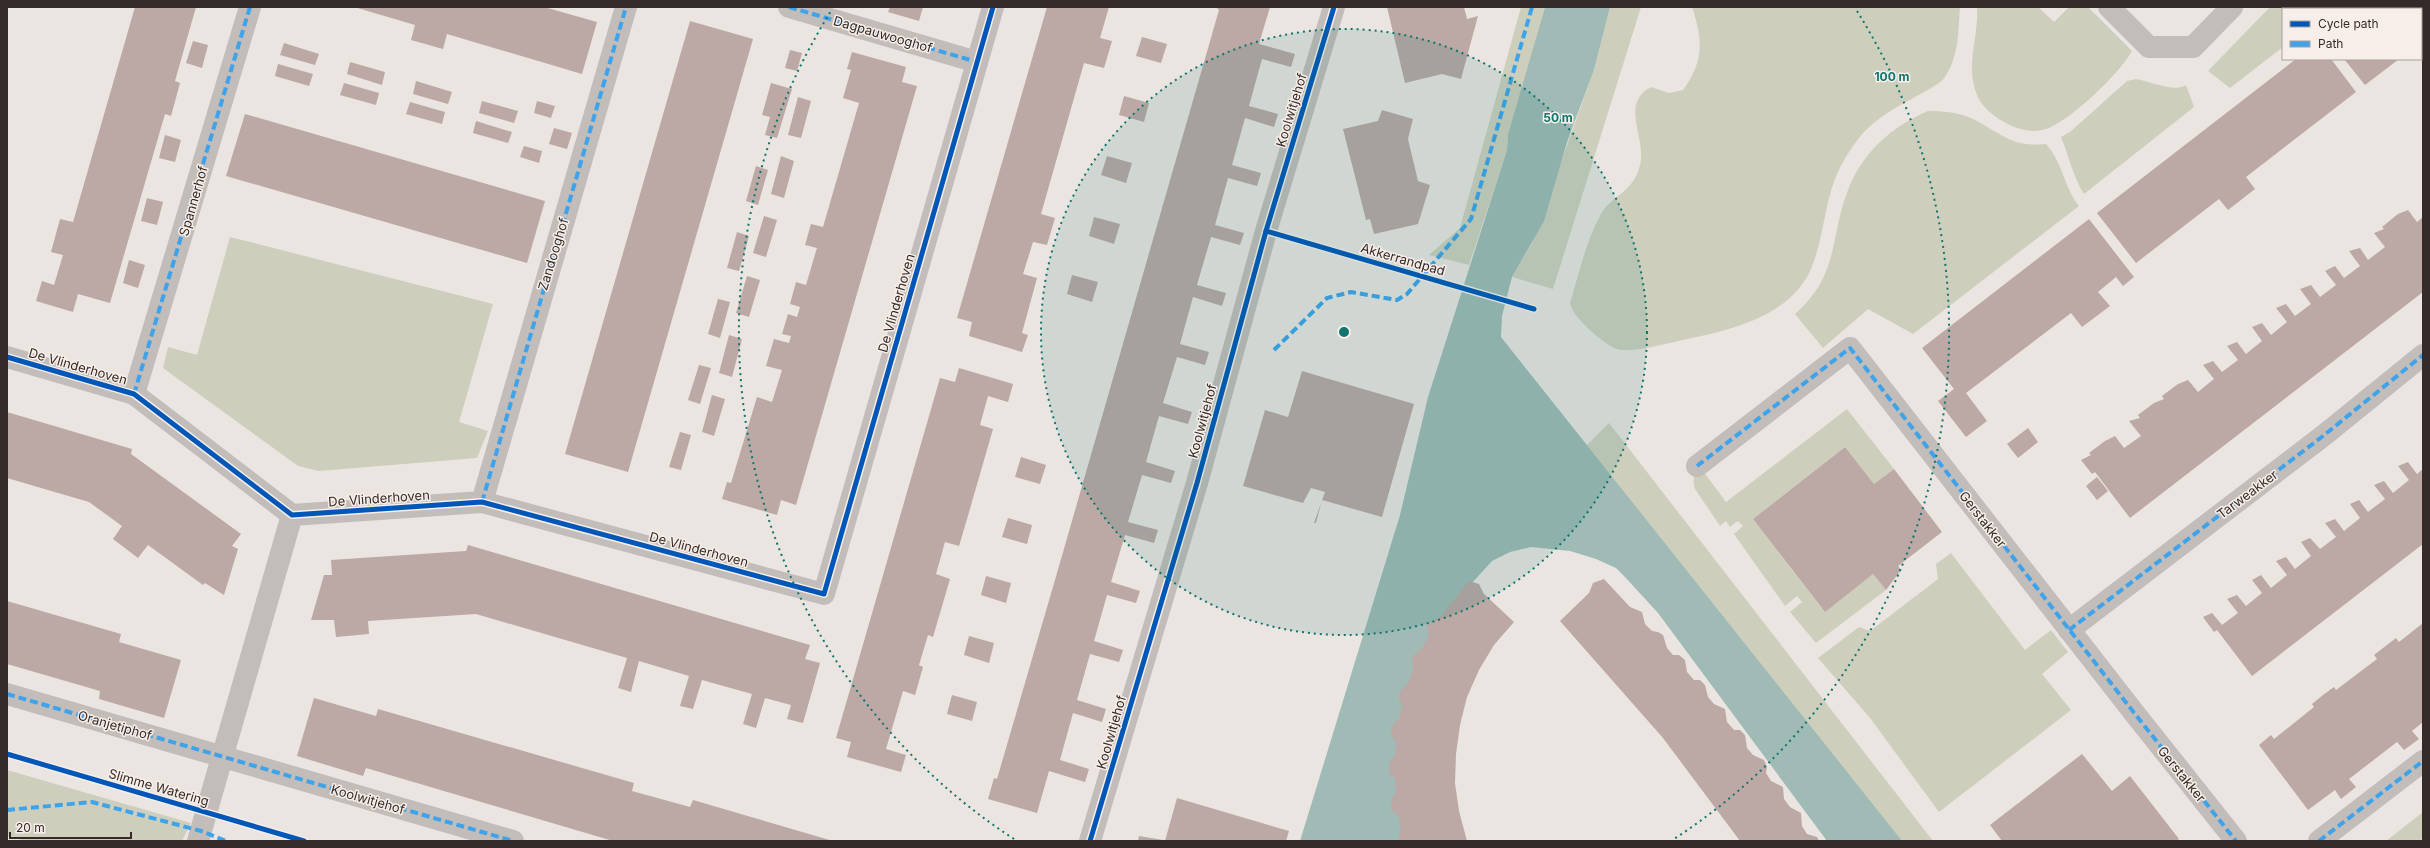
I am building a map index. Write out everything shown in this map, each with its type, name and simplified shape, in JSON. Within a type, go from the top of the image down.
[{"type":"street","name":"Spannerhof","points":[[134,394],[194,199],[250,7]]},
{"type":"street","name":"Zandooghof","points":[[482,502],[626,7]]},
{"type":"street","name":"Dagpauwooghof","points":[[789,7],[977,62]]},
{"type":"street","name":"De Vlinderhoven","points":[[7,357],[134,394],[292,515],[482,502],[824,594],[993,7]]},
{"type":"street","name":"Koolwitjehof","points":[[1090,841],[1197,483],[1266,231],[1334,7]]},
{"type":"street","points":[[2109,7],[2149,46],[2193,47],[2232,7]]},
{"type":"street","name":"Gerstakker","points":[[1697,466],[1850,348],[2069,630],[2236,841]]},
{"type":"street","name":"Tarweakker","points":[[2069,630],[2323,436],[2423,356]]},
{"type":"street","points":[[198,841],[292,515]]},
{"type":"street","name":"Oranjetiphof","points":[[7,694],[223,756]]},
{"type":"street","name":"Koolwitjehof","points":[[223,756],[513,841]]},
{"type":"street","points":[[2319,841],[2423,760]]},
{"type":"green space","points":[[1521,7],[1545,7],[1508,134],[1507,150],[1469,265],[1429,255],[1460,228]]},
{"type":"green space","points":[[1610,7],[1641,7],[1553,289],[1512,277],[1532,243],[1594,70]]},
{"type":"green space","points":[[1692,7],[1960,7],[1957,46],[1948,73],[1942,81],[1896,108],[1874,123],[1864,132],[1853,146],[1842,164],[1831,190],[1818,247],[1811,269],[1801,286],[1788,300],[1772,311],[1754,320],[1716,333],[1635,350],[1621,350],[1608,344],[1591,331],[1577,316],[1570,303],[1587,246],[1601,214],[1610,203],[1628,188],[1637,174],[1641,155],[1635,112],[1637,103],[1642,94],[1651,87],[1669,93],[1683,90],[1695,69],[1700,50],[1700,40]]},
{"type":"green space","points":[[1977,7],[2038,7],[2054,22],[2069,7],[2088,7],[2132,51],[2117,72],[2092,97],[2065,119],[2052,126],[2037,131],[2017,128],[2008,124],[1989,111],[1980,101],[1974,86],[1972,64]]},
{"type":"green space","points":[[2270,7],[2335,7],[2282,8],[2282,48],[2230,88],[2208,71]]},
{"type":"green space","points":[[2136,79],[2175,88],[2186,85],[2194,107],[2084,194],[2074,174],[2061,137],[2070,132],[2127,81]]},
{"type":"green space","points":[[1928,111],[1950,112],[1966,116],[2006,138],[2024,144],[2046,144],[2056,158],[2070,191],[2079,206],[1913,334],[1868,309],[1823,348],[1795,314],[1820,285],[1827,270],[1842,208],[1848,190],[1861,164],[1880,142],[1902,124]]},
{"type":"green space","points":[[230,237],[493,304],[459,422],[488,431],[477,458],[319,471],[298,466],[163,368],[168,347],[197,355]]},
{"type":"green space","points":[[1847,409],[1894,469],[1874,484],[1845,447],[1753,519],[1824,611],[1873,574],[1886,590],[1816,643],[1790,612],[1802,602],[1797,596],[1785,606],[1734,534],[1743,526],[1738,521],[1730,527],[1726,521],[1720,526],[1695,489],[1694,481],[1695,476],[1701,468],[1726,502]]},
{"type":"green space","points":[[1609,423],[1933,841],[1901,841],[1587,445]]},
{"type":"green space","points":[[1951,553],[2025,650],[2051,630],[2068,652],[2042,674],[2071,710],[1939,812],[1870,718],[1818,658],[1859,627],[1870,631],[1938,579],[1936,564]]},
{"type":"green space","points":[[7,770],[191,823],[182,841],[26,841],[7,836]]},
{"type":"green space","points":[[2423,812],[2423,838],[2419,841],[2386,841]]},
{"type":"water","points":[[1545,7],[1610,7],[1594,70],[1567,142],[1544,221],[1512,277],[1502,316],[1501,337],[1902,841],[1827,841],[1658,613],[1616,568],[1596,559],[1570,551],[1531,547],[1510,552],[1492,561],[1451,606],[1408,841],[1300,841],[1400,515],[1428,397],[1507,150],[1508,134]]},
{"type":"building","points":[[135,7],[196,7],[175,81],[180,83],[171,116],[165,114],[110,303],[78,294],[73,312],[36,301],[42,281],[54,285],[63,255],[51,252],[60,219],[73,222]]},
{"type":"building","points":[[354,7],[544,7],[597,22],[582,74],[447,34],[443,49],[411,40],[415,25]]},
{"type":"building","points":[[890,7],[923,7],[919,21],[888,12]]},
{"type":"building","points":[[1047,7],[1109,7],[1100,38],[1112,41],[1104,68],[1084,63],[1041,214],[1055,218],[1047,245],[1033,242],[1023,274],[1037,278],[1022,333],[1028,335],[1022,352],[969,336],[972,322],[957,318]]},
{"type":"building","points":[[1216,7],[1270,7],[1259,44],[1295,54],[1291,67],[1262,59],[1249,106],[1278,114],[1274,127],[1245,118],[1232,165],[1261,173],[1257,186],[1228,178],[1215,225],[1244,233],[1240,245],[1211,237],[1197,285],[1226,293],[1222,306],[1193,297],[1180,344],[1209,352],[1205,365],[1177,357],[1163,403],[1192,412],[1188,424],[1159,416],[1146,462],[1175,471],[1171,483],[1142,475],[1128,522],[1158,530],[1154,543],[1125,535],[1111,582],[1140,591],[1136,603],[1107,595],[1094,641],[1123,650],[1119,662],[1090,654],[1077,700],[1106,709],[1102,722],[1073,713],[1060,760],[1089,769],[1085,782],[1049,771],[1037,813],[988,799],[994,778],[997,779],[1057,573],[1219,10]]},
{"type":"building","points":[[1387,7],[1464,7],[1467,19],[1478,16],[1461,79],[1442,74],[1405,83]]},
{"type":"building","points":[[2423,7],[2423,40],[2422,41],[2422,8],[2362,8]]},
{"type":"building","points":[[690,21],[753,39],[628,472],[565,454]]},
{"type":"building","points":[[1142,37],[1167,44],[1161,63],[1136,56]]},
{"type":"building","points":[[193,41],[208,45],[202,68],[186,63]]},
{"type":"building","points":[[284,43],[319,54],[315,65],[280,55]]},
{"type":"building","points":[[790,50],[802,53],[797,71],[785,68]]},
{"type":"building","points":[[852,52],[906,67],[902,82],[917,86],[796,505],[781,500],[777,515],[722,499],[727,482],[731,483],[757,397],[772,402],[782,370],[766,366],[774,339],[789,343],[791,336],[782,334],[788,314],[797,317],[800,307],[790,304],[796,282],[806,285],[817,248],[805,245],[811,224],[823,227],[859,103],[843,98],[851,70],[847,69]]},
{"type":"building","points":[[2295,60],[2332,60],[2356,92],[2246,177],[2255,189],[2228,210],[2219,199],[2136,263],[2097,213]]},
{"type":"building","points":[[2345,60],[2398,60],[2365,85]]},
{"type":"building","points":[[350,62],[385,72],[382,85],[347,74]]},
{"type":"building","points":[[278,64],[313,74],[309,86],[275,76]]},
{"type":"building","points":[[416,81],[452,92],[448,104],[413,94]]},
{"type":"building","points":[[344,83],[379,93],[376,105],[340,95]]},
{"type":"building","points":[[771,83],[792,89],[777,138],[765,135],[770,117],[762,115]]},
{"type":"building","points":[[1124,96],[1149,103],[1144,122],[1119,115]]},
{"type":"building","points":[[798,97],[811,101],[801,138],[788,135]]},
{"type":"building","points":[[482,101],[518,111],[514,123],[479,113]]},
{"type":"building","points":[[537,101],[555,106],[551,118],[534,113]]},
{"type":"building","points":[[410,102],[445,112],[442,124],[406,114]]},
{"type":"building","points":[[1382,110],[1413,119],[1408,139],[1418,181],[1430,185],[1418,224],[1374,234],[1370,219],[1366,220],[1343,129],[1378,121]]},
{"type":"building","points":[[245,114],[545,201],[527,263],[226,176]]},
{"type":"building","points":[[476,121],[512,132],[508,143],[473,133]]},
{"type":"building","points":[[554,128],[572,133],[567,149],[549,144]]},
{"type":"building","points":[[165,135],[181,140],[175,162],[159,158]]},
{"type":"building","points":[[524,146],[542,151],[539,163],[520,157]]},
{"type":"building","points":[[781,156],[794,161],[784,198],[771,194]]},
{"type":"building","points":[[1107,156],[1132,163],[1126,183],[1101,175]]},
{"type":"building","points":[[756,166],[768,170],[758,205],[746,201]]},
{"type":"building","points":[[147,198],[163,202],[157,225],[141,221]]},
{"type":"building","points":[[2408,210],[2417,222],[2423,217],[2423,292],[2130,518],[2095,472],[2092,474],[2081,460],[2091,455],[2089,453],[2105,441],[2115,436],[2124,448],[2141,436],[2129,421],[2140,418],[2138,415],[2154,403],[2164,399],[2162,396],[2178,384],[2188,380],[2198,392],[2214,379],[2203,365],[2213,361],[2222,372],[2238,360],[2227,346],[2237,342],[2246,354],[2262,341],[2252,327],[2262,323],[2271,335],[2287,322],[2276,308],[2286,304],[2295,316],[2311,304],[2300,289],[2311,285],[2320,297],[2336,285],[2325,271],[2335,266],[2344,278],[2360,266],[2349,251],[2360,248],[2368,260],[2385,247],[2374,233],[2384,229],[2382,227],[2398,214]]},
{"type":"building","points":[[764,216],[777,220],[766,257],[753,253]]},
{"type":"building","points":[[1094,217],[1120,224],[1114,244],[1089,236]]},
{"type":"building","points":[[2089,219],[2134,277],[2123,286],[2116,277],[2098,292],[2110,306],[2082,327],[2071,313],[1966,393],[1987,421],[1966,437],[1938,401],[1954,389],[1922,348]]},
{"type":"building","points":[[737,232],[749,236],[739,271],[727,268]]},
{"type":"building","points":[[129,260],[145,265],[138,288],[123,283]]},
{"type":"building","points":[[1072,275],[1098,282],[1092,302],[1067,294]]},
{"type":"building","points":[[747,276],[760,280],[749,317],[736,313]]},
{"type":"building","points":[[718,299],[730,302],[720,338],[708,334]]},
{"type":"building","points":[[729,335],[742,339],[732,377],[719,373]]},
{"type":"building","points":[[699,365],[711,368],[700,404],[688,400]]},
{"type":"building","points":[[959,368],[1013,384],[1008,402],[988,396],[980,425],[993,429],[967,519],[959,546],[945,542],[936,574],[950,579],[933,637],[928,635],[919,665],[923,667],[915,695],[903,691],[886,749],[906,755],[901,772],[847,757],[851,742],[836,738],[940,378],[955,382]]},
{"type":"building","points":[[1302,371],[1414,404],[1382,517],[1322,500],[1325,492],[1311,488],[1303,503],[1243,486],[1265,410],[1288,417]]},
{"type":"building","points":[[712,395],[725,399],[714,436],[702,432]]},
{"type":"building","points":[[7,412],[132,449],[131,454],[241,534],[232,546],[238,549],[224,595],[205,583],[203,585],[148,545],[138,558],[113,539],[122,526],[89,502],[7,478]]},
{"type":"building","points":[[2028,428],[2038,442],[2018,458],[2007,444]]},
{"type":"building","points":[[680,432],[691,435],[681,470],[669,467]]},
{"type":"building","points":[[1845,447],[1874,484],[1894,469],[1942,532],[1898,566],[1901,570],[1886,590],[1873,574],[1825,612],[1753,519]]},
{"type":"building","points":[[1021,457],[1046,465],[1040,484],[1015,477]]},
{"type":"building","points":[[2408,462],[2417,474],[2423,469],[2423,544],[2252,676],[2217,630],[2214,632],[2203,617],[2212,613],[2222,625],[2238,613],[2227,599],[2237,595],[2246,606],[2262,593],[2252,580],[2261,575],[2271,588],[2287,575],[2276,561],[2286,557],[2295,569],[2311,556],[2301,542],[2310,538],[2320,549],[2336,537],[2325,523],[2335,519],[2344,531],[2360,518],[2350,504],[2359,500],[2368,512],[2385,499],[2374,485],[2384,481],[2393,493],[2409,480],[2398,466]]},
{"type":"building","points":[[2097,477],[2108,491],[2097,500],[2086,486]]},
{"type":"building","points":[[1322,502],[1316,523],[1314,523]]},
{"type":"building","points":[[1008,518],[1032,525],[1027,544],[1002,537]]},
{"type":"building","points":[[468,545],[810,645],[805,659],[820,663],[803,723],[787,719],[791,705],[765,698],[756,728],[743,724],[752,694],[702,680],[693,709],[680,706],[689,676],[639,661],[631,692],[618,688],[627,658],[476,614],[368,621],[369,634],[336,637],[334,620],[311,620],[324,575],[332,575],[331,560],[466,551]]},
{"type":"building","points":[[986,576],[1011,583],[1006,603],[981,595]]},
{"type":"building","points":[[1604,579],[1630,607],[1642,612],[1645,624],[1652,631],[1663,635],[1667,648],[1673,655],[1679,655],[1685,660],[1687,672],[1694,680],[1700,680],[1705,685],[1708,697],[1714,704],[1725,709],[1727,722],[1734,730],[1740,730],[1745,735],[1747,748],[1753,755],[1764,760],[1767,767],[1766,773],[1771,781],[1783,787],[1784,799],[1790,807],[1801,813],[1802,826],[1807,834],[1817,837],[1819,841],[1740,841],[1663,738],[1560,621],[1589,593],[1593,583]]},
{"type":"building","points":[[1469,581],[1479,584],[1484,594],[1514,622],[1494,645],[1479,670],[1467,697],[1460,725],[1456,754],[1455,783],[1459,811],[1467,841],[1398,841],[1401,830],[1399,817],[1391,809],[1392,798],[1396,793],[1395,779],[1390,774],[1389,768],[1390,761],[1395,756],[1396,742],[1392,736],[1391,730],[1394,723],[1399,719],[1402,706],[1399,699],[1399,693],[1408,683],[1413,670],[1412,657],[1422,648],[1429,636],[1427,629],[1429,623],[1441,616]]},
{"type":"building","points":[[7,601],[121,634],[119,642],[181,660],[164,718],[99,699],[100,691],[7,664]]},
{"type":"building","points":[[2423,623],[2423,722],[2412,731],[2419,739],[2404,750],[2397,742],[2349,779],[2356,787],[2341,799],[2335,790],[2308,810],[2259,745],[2271,735],[2274,739],[2314,707],[2312,704],[2323,695],[2334,687],[2336,690],[2377,659],[2374,655],[2396,638],[2399,642]]},
{"type":"building","points":[[969,636],[994,643],[989,663],[964,655]]},
{"type":"building","points":[[952,695],[977,702],[972,721],[947,714]]},
{"type":"building","points":[[314,698],[376,716],[378,709],[634,783],[632,791],[690,807],[693,800],[833,841],[613,841],[366,768],[363,776],[297,756]]},
{"type":"building","points":[[2082,754],[2112,791],[2130,776],[2179,839],[2176,841],[2002,841],[1990,825]]},
{"type":"building","points":[[1177,798],[1289,831],[1286,841],[1165,841]]},
{"type":"building","points":[[1139,836],[1163,840],[1163,841],[1138,841]]},
{"type":"marked path","points":[[134,394],[250,7]]},
{"type":"marked path","points":[[482,502],[626,7]]},
{"type":"marked path","points":[[789,7],[977,62]]},
{"type":"marked path","points":[[1274,350],[1327,298],[1351,292],[1397,300],[1407,294],[1471,219],[1532,7]]},
{"type":"marked path","points":[[1697,466],[1850,348],[2135,714],[2236,841]]},
{"type":"marked path","points":[[2069,630],[2323,436],[2423,355]]},
{"type":"marked path","points":[[7,694],[513,841]]},
{"type":"marked path","points":[[2319,841],[2423,761]]},
{"type":"marked path","points":[[7,810],[92,802],[201,831],[226,841]]},
{"type":"cycle path","points":[[7,357],[134,394],[292,515],[482,502],[824,594],[993,7]]},
{"type":"cycle path","points":[[1090,841],[1197,483],[1266,231],[1334,7]]},
{"type":"cycle path","name":"Akkerrandpad","points":[[1266,231],[1534,309]]},
{"type":"cycle path","name":"Slimme Watering","points":[[7,754],[304,841]]}]
